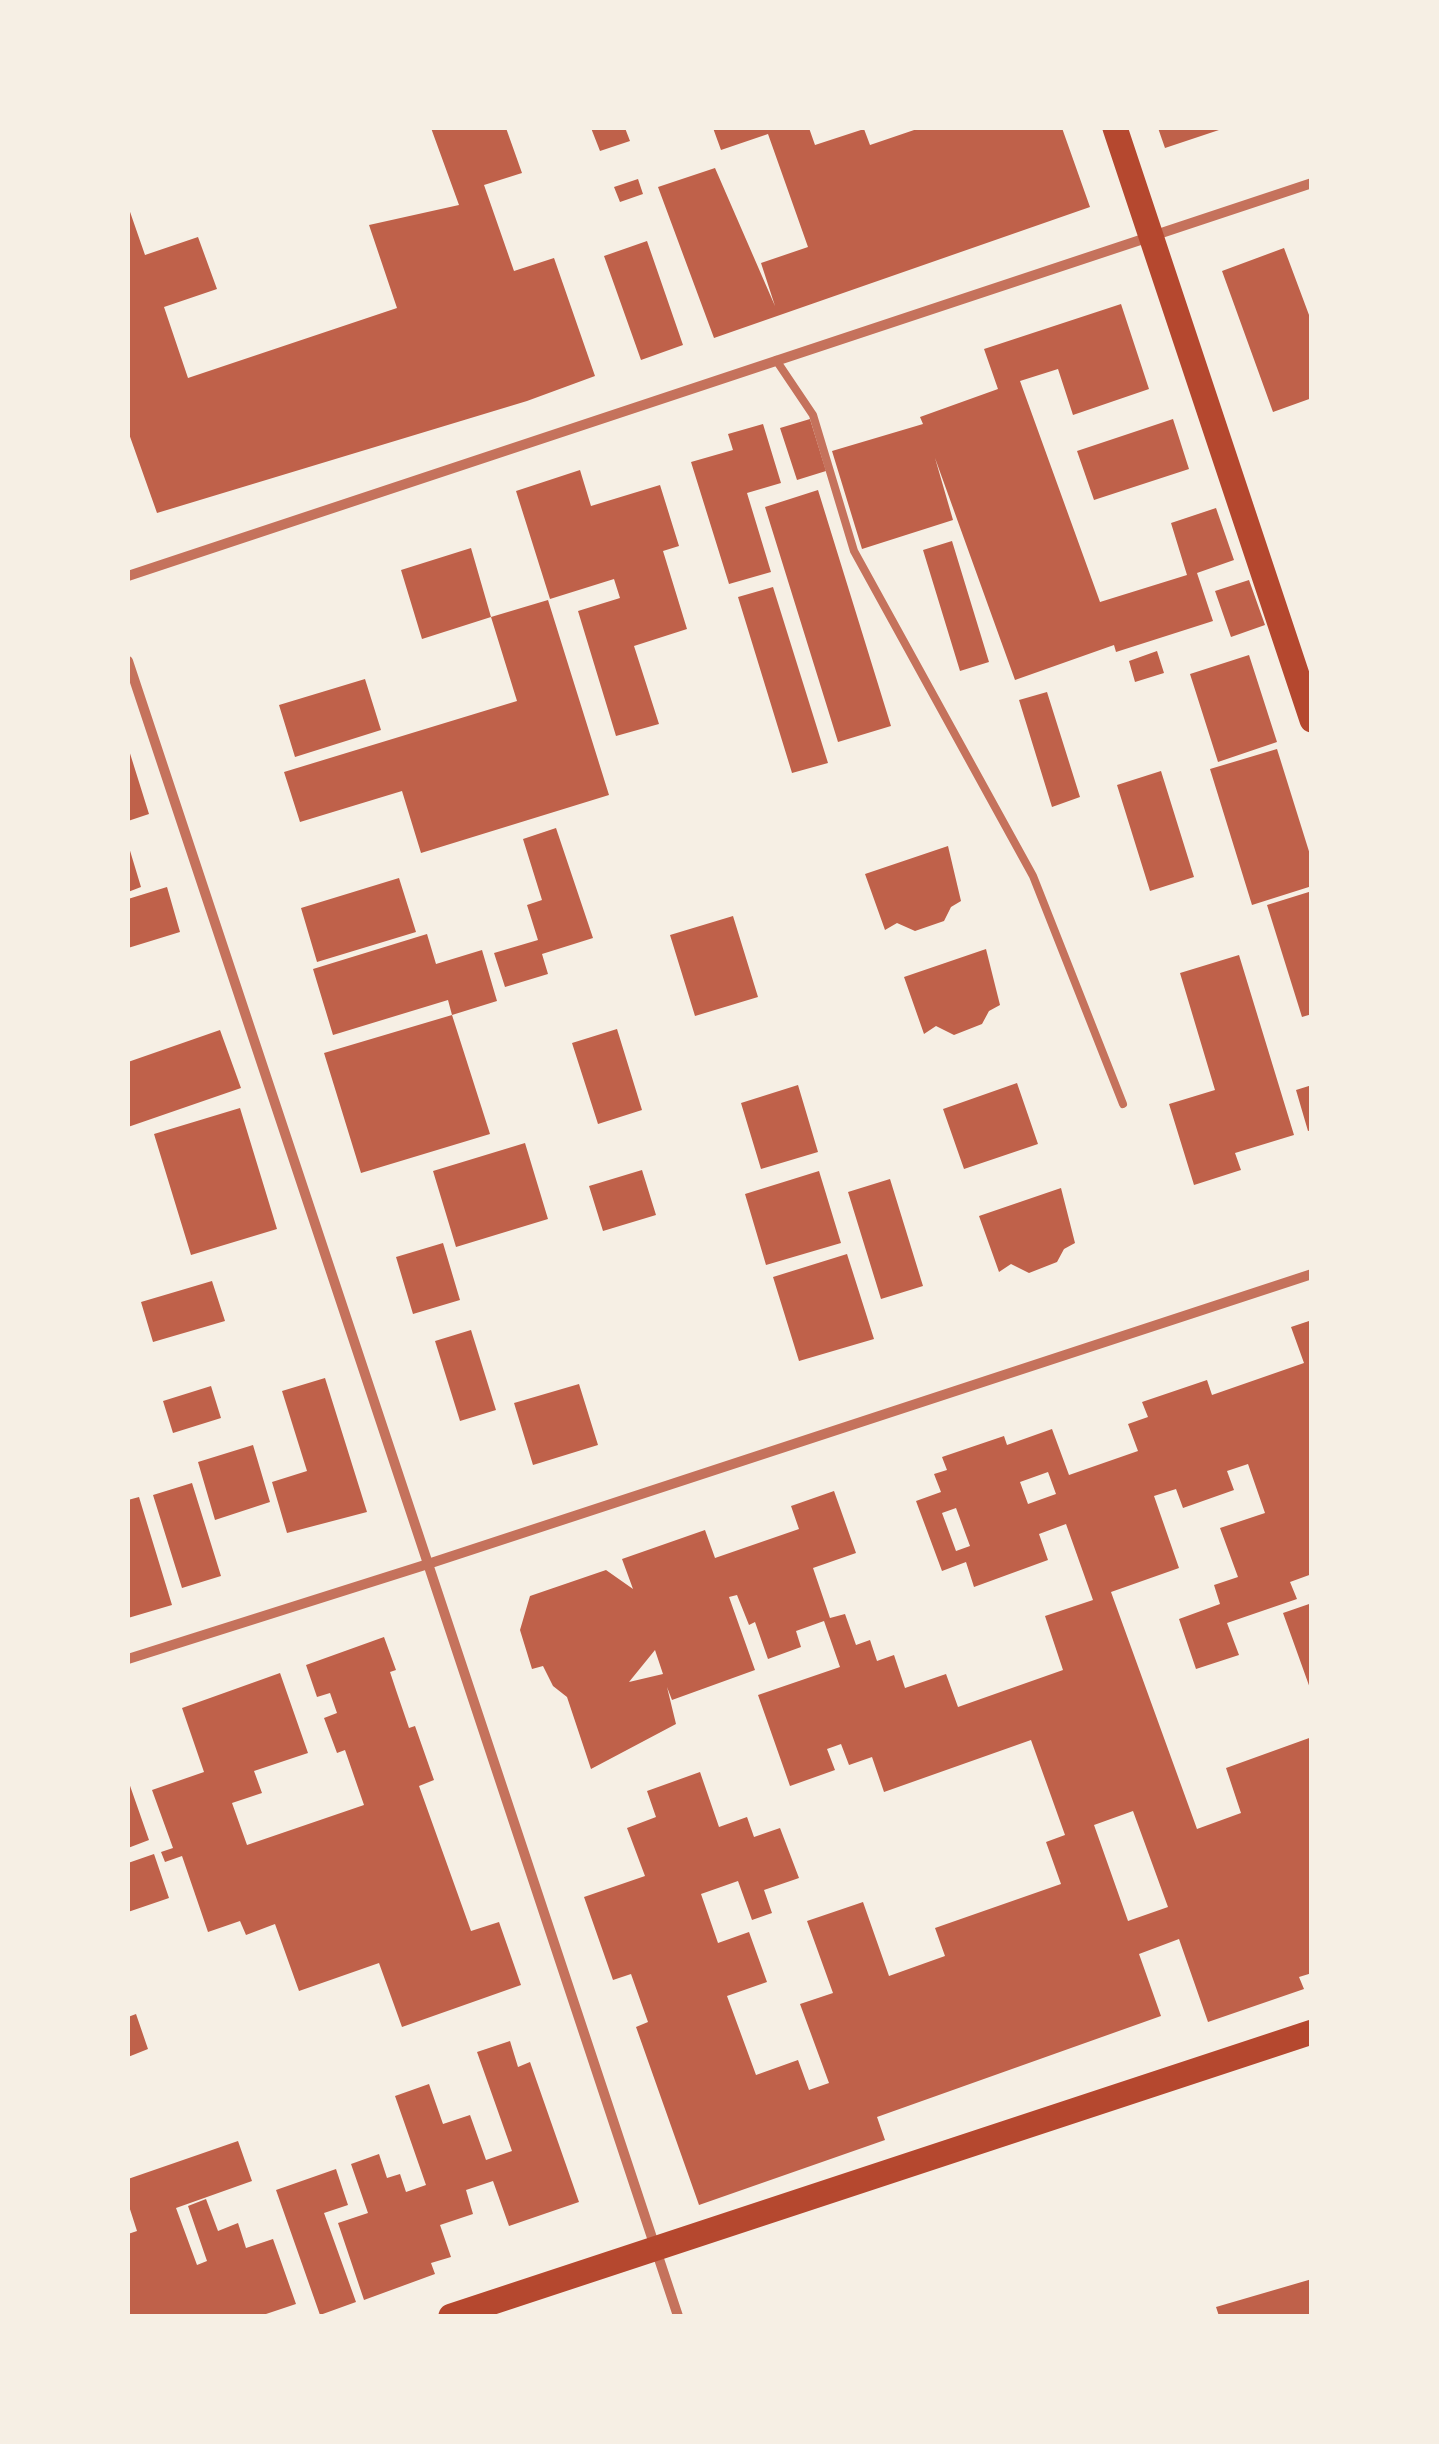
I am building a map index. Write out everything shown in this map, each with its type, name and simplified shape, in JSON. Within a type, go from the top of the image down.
[{"type":"main road","points":[[1114,128],[1312,720]]},
{"type":"main road","points":[[451,2316],[1312,2032]]},
{"type":"street","points":[[128,576],[1312,183]]},
{"type":"street","points":[[128,660],[678,2316]]},
{"type":"street","points":[[128,1659],[1312,1274]]},
{"type":"lane","points":[[776,360],[813,415],[854,551],[1034,876],[1123,1104]]},
{"type":"building","points":[[431,128],[506,128],[522,173],[484,185],[514,271],[554,258],[595,376],[527,401],[157,513],[128,431],[128,206],[145,255],[198,237],[217,289],[164,307],[188,378],[397,308],[369,225],[459,205]]},
{"type":"building","points":[[591,128],[625,128],[630,141],[600,151]]},
{"type":"building","points":[[713,128],[809,128],[815,145],[864,129],[870,145],[920,128],[1062,128],[1090,207],[714,338],[658,187],[715,168],[775,306],[761,263],[808,247],[768,134],[721,150]]},
{"type":"building","points":[[1158,128],[1225,128],[1165,148]]},
{"type":"building","points":[[638,179],[643,194],[620,202],[614,187]]},
{"type":"building","points":[[647,241],[683,345],[641,360],[604,256]]},
{"type":"building","points":[[1284,248],[1312,323],[1312,398],[1273,412],[1222,271]]},
{"type":"building","points":[[1121,304],[1149,389],[1073,415],[1058,369],[1020,381],[1100,602],[1187,575],[1171,523],[1216,508],[1234,560],[1197,573],[1213,621],[1116,652],[1114,645],[1015,680],[935,458],[953,520],[862,549],[832,451],[923,424],[920,417],[998,389],[984,349]]},
{"type":"building","points":[[810,419],[826,471],[797,480],[780,428]]},
{"type":"building","points":[[1173,419],[1189,469],[1094,500],[1077,451]]},
{"type":"building","points":[[763,424],[781,483],[747,493],[771,572],[729,584],[691,462],[733,450],[728,434]]},
{"type":"building","points":[[580,470],[591,506],[660,485],[679,546],[663,551],[687,629],[634,646],[659,724],[616,736],[578,611],[620,598],[614,579],[550,599],[516,491]]},
{"type":"building","points":[[818,490],[891,726],[838,742],[765,507]]},
{"type":"building","points":[[952,541],[989,662],[960,671],[923,550]]},
{"type":"building","points":[[471,548],[491,617],[422,639],[401,570]]},
{"type":"building","points":[[1249,580],[1265,625],[1231,637],[1215,591]]},
{"type":"building","points":[[773,587],[828,763],[792,773],[738,597]]},
{"type":"building","points":[[548,600],[609,795],[421,853],[402,791],[300,822],[284,772],[517,701],[491,617]]},
{"type":"building","points":[[1157,651],[1164,673],[1135,682],[1129,661]]},
{"type":"building","points":[[1249,655],[1277,742],[1218,762],[1190,674]]},
{"type":"building","points":[[365,679],[381,730],[295,757],[279,705]]},
{"type":"building","points":[[1047,692],[1080,797],[1052,807],[1019,700]]},
{"type":"building","points":[[128,747],[149,814],[128,821]]},
{"type":"building","points":[[1277,749],[1312,861],[1312,886],[1252,905],[1210,769]]},
{"type":"building","points":[[1161,771],[1194,877],[1150,891],[1117,785]]},
{"type":"building","points":[[556,828],[593,938],[542,954],[548,974],[505,987],[494,953],[538,940],[527,905],[542,900],[523,839]]},
{"type":"building","points":[[128,844],[141,887],[128,892]]},
{"type":"building","points":[[948,846],[961,901],[951,907],[944,921],[915,931],[897,923],[885,930],[865,874]]},
{"type":"building","points":[[399,878],[416,932],[317,962],[301,908]]},
{"type":"building","points":[[167,887],[180,932],[128,948],[128,899]]},
{"type":"building","points":[[1312,891],[1312,1014],[1302,1017],[1267,905]]},
{"type":"building","points":[[733,916],[758,997],[695,1016],[670,935]]},
{"type":"building","points":[[427,934],[436,964],[482,950],[497,1001],[452,1015],[448,1000],[333,1035],[313,969]]},
{"type":"building","points":[[986,949],[1000,1005],[989,1011],[982,1024],[954,1035],[936,1026],[924,1034],[904,977]]},
{"type":"building","points":[[1239,955],[1294,1135],[1235,1153],[1241,1170],[1194,1185],[1169,1104],[1215,1090],[1180,973]]},
{"type":"building","points":[[452,1015],[490,1134],[361,1173],[324,1053]]},
{"type":"building","points":[[617,1029],[642,1110],[598,1124],[572,1043]]},
{"type":"building","points":[[220,1030],[241,1088],[128,1127],[128,1062]]},
{"type":"building","points":[[1017,1083],[1038,1144],[964,1169],[943,1109]]},
{"type":"building","points":[[798,1085],[818,1152],[761,1169],[741,1103]]},
{"type":"building","points":[[1312,1085],[1312,1130],[1308,1131],[1296,1090]]},
{"type":"building","points":[[240,1108],[277,1229],[191,1255],[154,1134]]},
{"type":"building","points":[[525,1143],[548,1219],[456,1247],[433,1171]]},
{"type":"building","points":[[642,1170],[656,1215],[603,1231],[589,1186]]},
{"type":"building","points":[[819,1171],[841,1243],[766,1265],[745,1194]]},
{"type":"building","points":[[890,1179],[923,1286],[881,1299],[848,1192]]},
{"type":"building","points":[[1061,1188],[1075,1243],[1064,1249],[1057,1262],[1029,1273],[1011,1264],[999,1272],[979,1216]]},
{"type":"building","points":[[443,1243],[460,1300],[413,1314],[396,1257]]},
{"type":"building","points":[[847,1254],[874,1339],[799,1361],[773,1277]]},
{"type":"building","points":[[212,1281],[225,1321],[153,1342],[141,1302]]},
{"type":"building","points":[[1312,1320],[1312,1574],[1290,1582],[1297,1599],[1227,1623],[1239,1655],[1196,1669],[1179,1619],[1220,1604],[1214,1585],[1238,1577],[1220,1528],[1265,1513],[1248,1464],[1227,1471],[1234,1490],[1183,1508],[1176,1489],[1154,1496],[1179,1568],[1111,1592],[1197,1829],[1241,1813],[1226,1768],[1312,1737],[1312,1973],[1299,1977],[1304,1989],[1208,2022],[1179,1939],[1139,1954],[1161,2016],[877,2117],[885,2140],[699,2205],[636,2027],[648,2022],[631,1974],[613,1980],[584,1897],[645,1876],[627,1828],[656,1817],[647,1791],[700,1772],[719,1827],[747,1817],[754,1837],[780,1828],[799,1878],[764,1890],[772,1913],[752,1920],[738,1881],[701,1894],[718,1943],[749,1932],[767,1982],[727,1996],[756,2075],[798,2060],[809,2090],[829,2083],[800,2004],[833,1993],[807,1921],[863,1902],[889,1976],[945,1956],[935,1928],[1061,1884],[1046,1842],[1065,1835],[1031,1740],[884,1792],[872,1757],[849,1765],[841,1744],[827,1749],[835,1770],[790,1786],[758,1695],[840,1667],[824,1621],[796,1631],[801,1647],[768,1659],[755,1622],[749,1625],[737,1595],[729,1597],[755,1670],[672,1700],[667,1687],[676,1724],[591,1769],[567,1697],[553,1686],[543,1666],[532,1669],[520,1630],[530,1596],[606,1570],[633,1589],[622,1559],[705,1530],[715,1558],[799,1529],[791,1506],[834,1491],[856,1553],[813,1568],[830,1618],[845,1614],[856,1645],[870,1640],[877,1661],[894,1655],[905,1688],[946,1674],[958,1707],[1063,1670],[1045,1616],[1093,1600],[1066,1524],[1039,1534],[1048,1560],[974,1587],[966,1562],[942,1571],[916,1501],[941,1492],[934,1474],[947,1470],[942,1457],[1004,1436],[1007,1445],[1052,1429],[1069,1475],[1138,1451],[1128,1424],[1148,1417],[1142,1402],[1207,1380],[1212,1395],[1304,1363],[1291,1327]],"holes":[[[1048,1472],[1056,1494],[1028,1504],[1020,1482]],[[956,1508],[970,1546],[956,1551],[942,1513]],[[655,1650],[663,1674],[629,1682]],[[1133,1811],[1168,1907],[1128,1921],[1094,1825]]]},
{"type":"building","points":[[471,1330],[496,1410],[460,1421],[435,1341]]},
{"type":"building","points":[[325,1378],[367,1512],[287,1533],[272,1482],[307,1471],[282,1391]]},
{"type":"building","points":[[579,1384],[598,1445],[533,1465],[514,1403]]},
{"type":"building","points":[[211,1386],[221,1418],[173,1433],[163,1401]]},
{"type":"building","points":[[253,1445],[270,1502],[215,1520],[198,1462]]},
{"type":"building","points":[[192,1483],[221,1576],[182,1588],[153,1495]]},
{"type":"building","points":[[139,1497],[172,1605],[128,1618],[128,1500]]},
{"type":"building","points":[[1312,1603],[1312,1691],[1311,1691],[1283,1613]]},
{"type":"building","points":[[384,1637],[396,1670],[390,1672],[409,1728],[415,1726],[434,1780],[419,1786],[471,1931],[499,1922],[521,1985],[402,2027],[379,1963],[299,1991],[275,1924],[246,1935],[240,1921],[208,1932],[182,1856],[165,1862],[161,1852],[173,1848],[152,1790],[204,1772],[182,1708],[280,1673],[308,1753],[254,1771],[262,1793],[232,1803],[247,1845],[364,1805],[345,1750],[337,1753],[324,1718],[337,1713],[330,1693],[317,1697],[306,1665]]},
{"type":"building","points":[[128,1780],[149,1840],[128,1848]]},
{"type":"building","points":[[154,1854],[169,1898],[128,1912],[128,1863]]},
{"type":"building","points":[[136,2014],[148,2049],[128,2057],[128,2017]]},
{"type":"building","points":[[510,2041],[518,2067],[530,2062],[579,2202],[509,2226],[493,2181],[466,2190],[473,2214],[440,2225],[451,2257],[431,2263],[435,2274],[364,2300],[338,2223],[368,2213],[351,2164],[379,2154],[387,2178],[400,2174],[406,2192],[426,2185],[395,2096],[429,2084],[443,2124],[470,2115],[486,2160],[512,2151],[477,2052]]},
{"type":"building","points":[[238,2141],[252,2181],[176,2208],[197,2265],[207,2261],[188,2206],[206,2199],[218,2231],[238,2223],[246,2248],[273,2239],[296,2304],[260,2316],[128,2316],[128,2234],[137,2231],[128,2203],[128,2179]]},
{"type":"building","points":[[336,2169],[348,2205],[324,2213],[356,2302],[320,2315],[276,2190]]},
{"type":"building","points":[[1312,2279],[1312,2316],[1219,2316],[1216,2307]]}]
